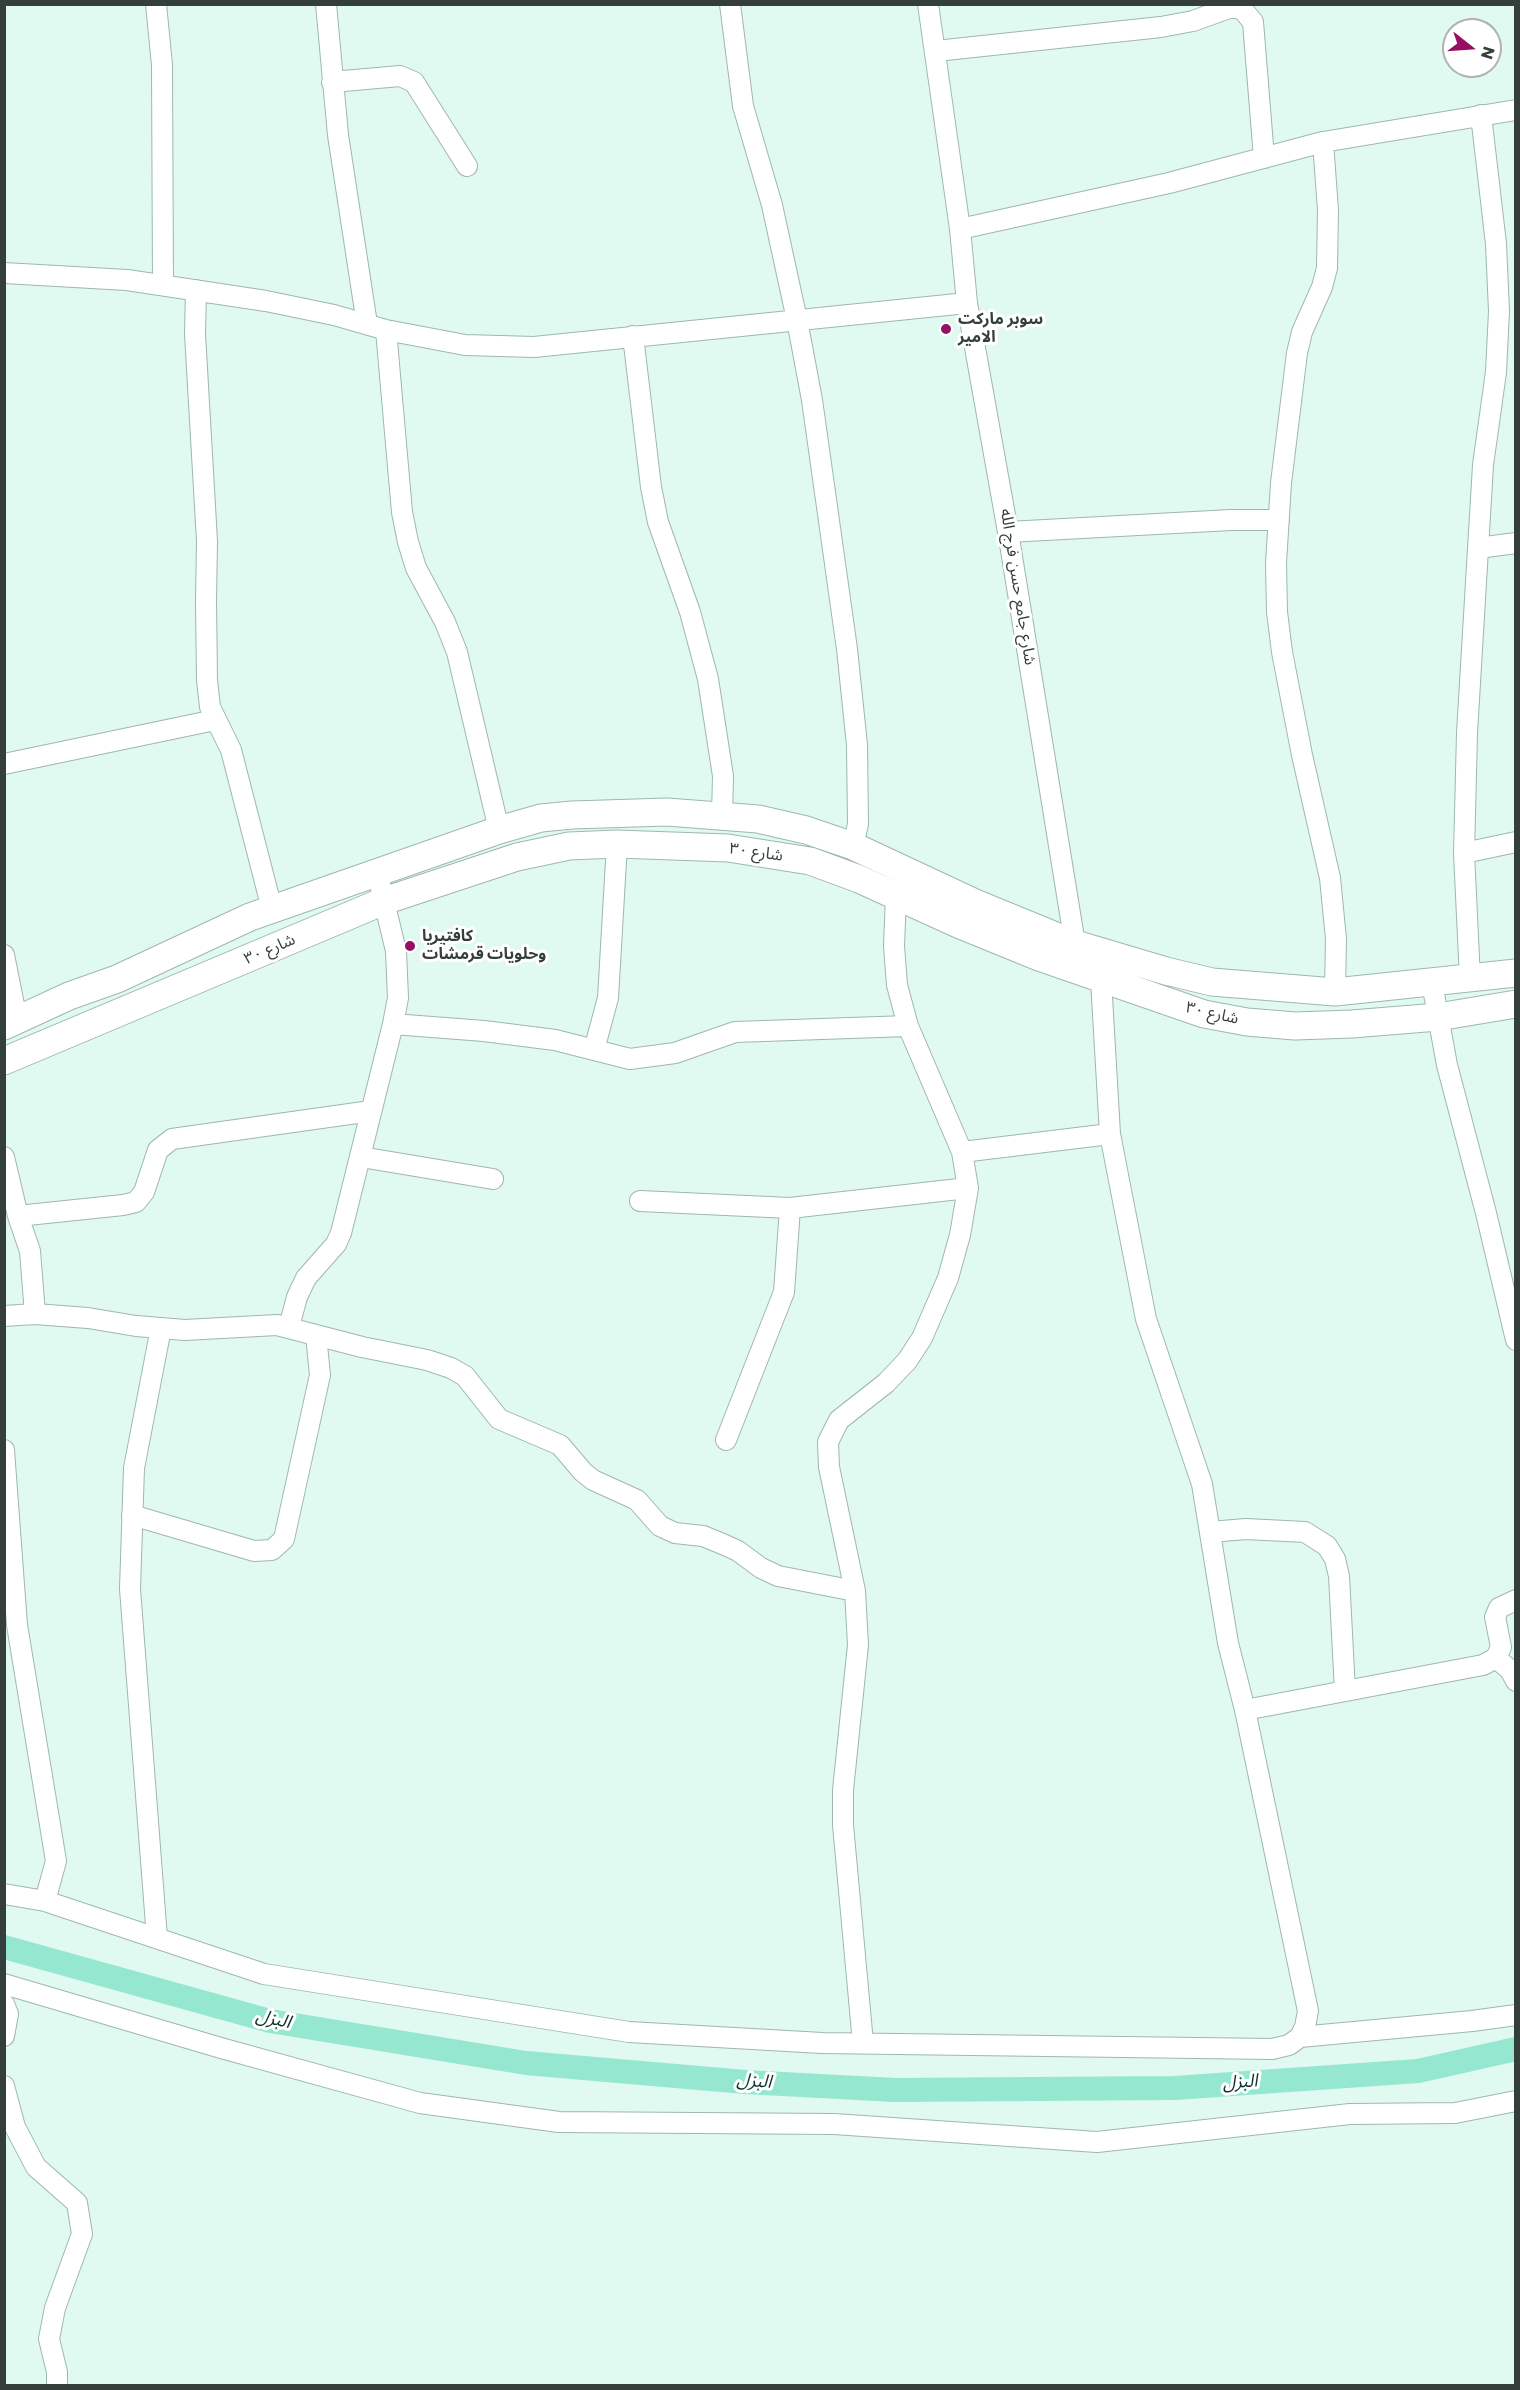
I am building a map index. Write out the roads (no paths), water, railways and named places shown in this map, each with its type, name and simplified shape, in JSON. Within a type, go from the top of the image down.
[{"type":"street","points":[[156,4],[162,65],[163,285]]},
{"type":"street","points":[[326,4],[332,82],[367,324]]},
{"type":"street","points":[[730,4],[743,106],[772,206],[812,400],[848,660],[857,745],[859,801],[858,824],[853,846]]},
{"type":"street","name":"شارع جامع حسن فرج الله","points":[[928,4],[960,229],[967,303],[1008,532],[1076,944]]},
{"type":"street","points":[[936,51],[1161,27],[1193,21],[1229,8],[1243,10],[1252,22],[1264,158]]},
{"type":"street","points":[[332,82],[399,76],[414,82],[466,166]]},
{"type":"street","points":[[960,229],[1062,208],[1323,142],[1515,110]]},
{"type":"street","points":[[1470,979],[1464,853],[1467,733],[1483,465],[1496,372],[1499,311],[1496,244],[1480,115]]},
{"type":"street","points":[[1323,142],[1329,210],[1327,268],[1322,287],[1302,332],[1298,353],[1283,459],[1276,563],[1279,632],[1302,755],[1330,878],[1336,939],[1335,992]]},
{"type":"street","points":[[4,273],[127,280],[196,290],[266,301],[386,330],[465,345],[534,347],[967,303]]},
{"type":"street","points":[[196,290],[195,334],[207,541],[207,680],[210,707],[231,750],[272,909]]},
{"type":"street","points":[[386,330],[402,512],[408,542],[416,568],[446,622],[457,652],[499,830]]},
{"type":"street","points":[[633,336],[656,513],[668,554],[690,612],[708,679],[723,776],[722,816]]},
{"type":"street","points":[[1008,532],[1209,521],[1279,520]]},
{"type":"street","points":[[1478,548],[1515,543]]},
{"type":"street","points":[[4,764],[215,720]]},
{"type":"street","name":"شارع ٣٠","points":[[11,1023],[69,996],[117,979],[250,917],[499,830],[541,818],[572,815],[667,812],[758,819],[806,830],[853,846],[975,903],[1076,944],[1212,982],[1261,988],[1335,992],[1515,973]]},
{"type":"street","points":[[1464,853],[1515,842]]},
{"type":"street","points":[[594,1050],[605,1014],[610,982],[617,844]]},
{"type":"street","name":"شارع ٣٠","points":[[4,1060],[384,901],[517,857],[569,846],[617,844],[728,848],[810,861],[1028,953],[1101,980],[1204,1014],[1248,1022],[1307,1026],[1352,1024],[1437,1017],[1515,1004]]},
{"type":"street","points":[[289,1327],[297,1297],[306,1278],[336,1244],[341,1233],[393,1024],[398,998],[396,951],[377,872]]},
{"type":"street","points":[[863,2043],[843,1825],[843,1790],[858,1645],[855,1591],[829,1467],[828,1442],[839,1420],[886,1383],[907,1361],[922,1338],[948,1278],[960,1235],[968,1188],[962,1152],[908,1026],[895,968],[896,896]]},
{"type":"street","points":[[4,955],[11,1023]]},
{"type":"street","points":[[4,1894],[45,1901],[264,1974],[629,2032],[863,2043],[1272,2049],[1289,2045],[1300,2037],[1305,2027],[1308,2011],[1245,1710],[1228,1643],[1202,1484],[1146,1319],[1110,1134],[1101,980]]},
{"type":"street","points":[[1432,983],[1447,1065],[1486,1213],[1515,1338]]},
{"type":"street","points":[[393,1024],[555,1040],[630,1059],[656,1057],[735,1032],[908,1026]]},
{"type":"street","points":[[18,1216],[136,1202],[144,1192],[158,1150],[172,1139],[371,1111]]},
{"type":"street","points":[[962,1152],[1110,1134]]},
{"type":"street","points":[[4,1157],[18,1216],[30,1251],[35,1314]]},
{"type":"street","points":[[361,1157],[493,1179]]},
{"type":"street","points":[[640,1201],[790,1208],[968,1188]]},
{"type":"street","points":[[726,1440],[784,1292],[790,1208]]},
{"type":"street","points":[[4,1316],[35,1314],[88,1318],[184,1330],[277,1325],[427,1360],[451,1368],[465,1377],[499,1419],[560,1445],[583,1472],[593,1480],[637,1500],[660,1526],[675,1533],[703,1536],[738,1551],[760,1568],[778,1576],[855,1591]]},
{"type":"street","points":[[157,1938],[130,1588],[134,1468],[161,1328]]},
{"type":"street","points":[[132,1515],[254,1551],[272,1550],[284,1539],[320,1375],[316,1335]]},
{"type":"street","points":[[4,1450],[16,1625],[56,1862],[45,1901]]},
{"type":"street","points":[[1210,1532],[1246,1529],[1305,1532],[1327,1546],[1335,1559],[1339,1576],[1345,1691]]},
{"type":"street","points":[[1245,1710],[1482,1665],[1496,1658],[1501,1647],[1495,1617],[1499,1608],[1515,1600]]},
{"type":"street","points":[[1496,1658],[1510,1670],[1515,1681]]},
{"type":"street","points":[[4,1984],[221,2048],[420,2103],[559,2122],[834,2124],[1097,2142],[1350,2114],[1455,2113],[1515,2101]]},
{"type":"street","points":[[4,2004],[8,2014],[4,2036]]},
{"type":"street","points":[[1300,2037],[1472,2021],[1515,2014]]},
{"type":"street","points":[[4,2086],[15,2127],[36,2167],[77,2203],[82,2234],[56,2308],[50,2339],[57,2372],[57,2385]]},
{"type":"waterway","name":"البزل","points":[[4,1947],[270,2021],[526,2063],[745,2082],[895,2090],[1175,2088],[1418,2071],[1516,2049]]},
{"type":"place","name":"سوبر ماركت الامير","points":[[946,329]]},
{"type":"place","name":"كافتيريا وحلويات قرمشات","points":[[410,946]]}]
